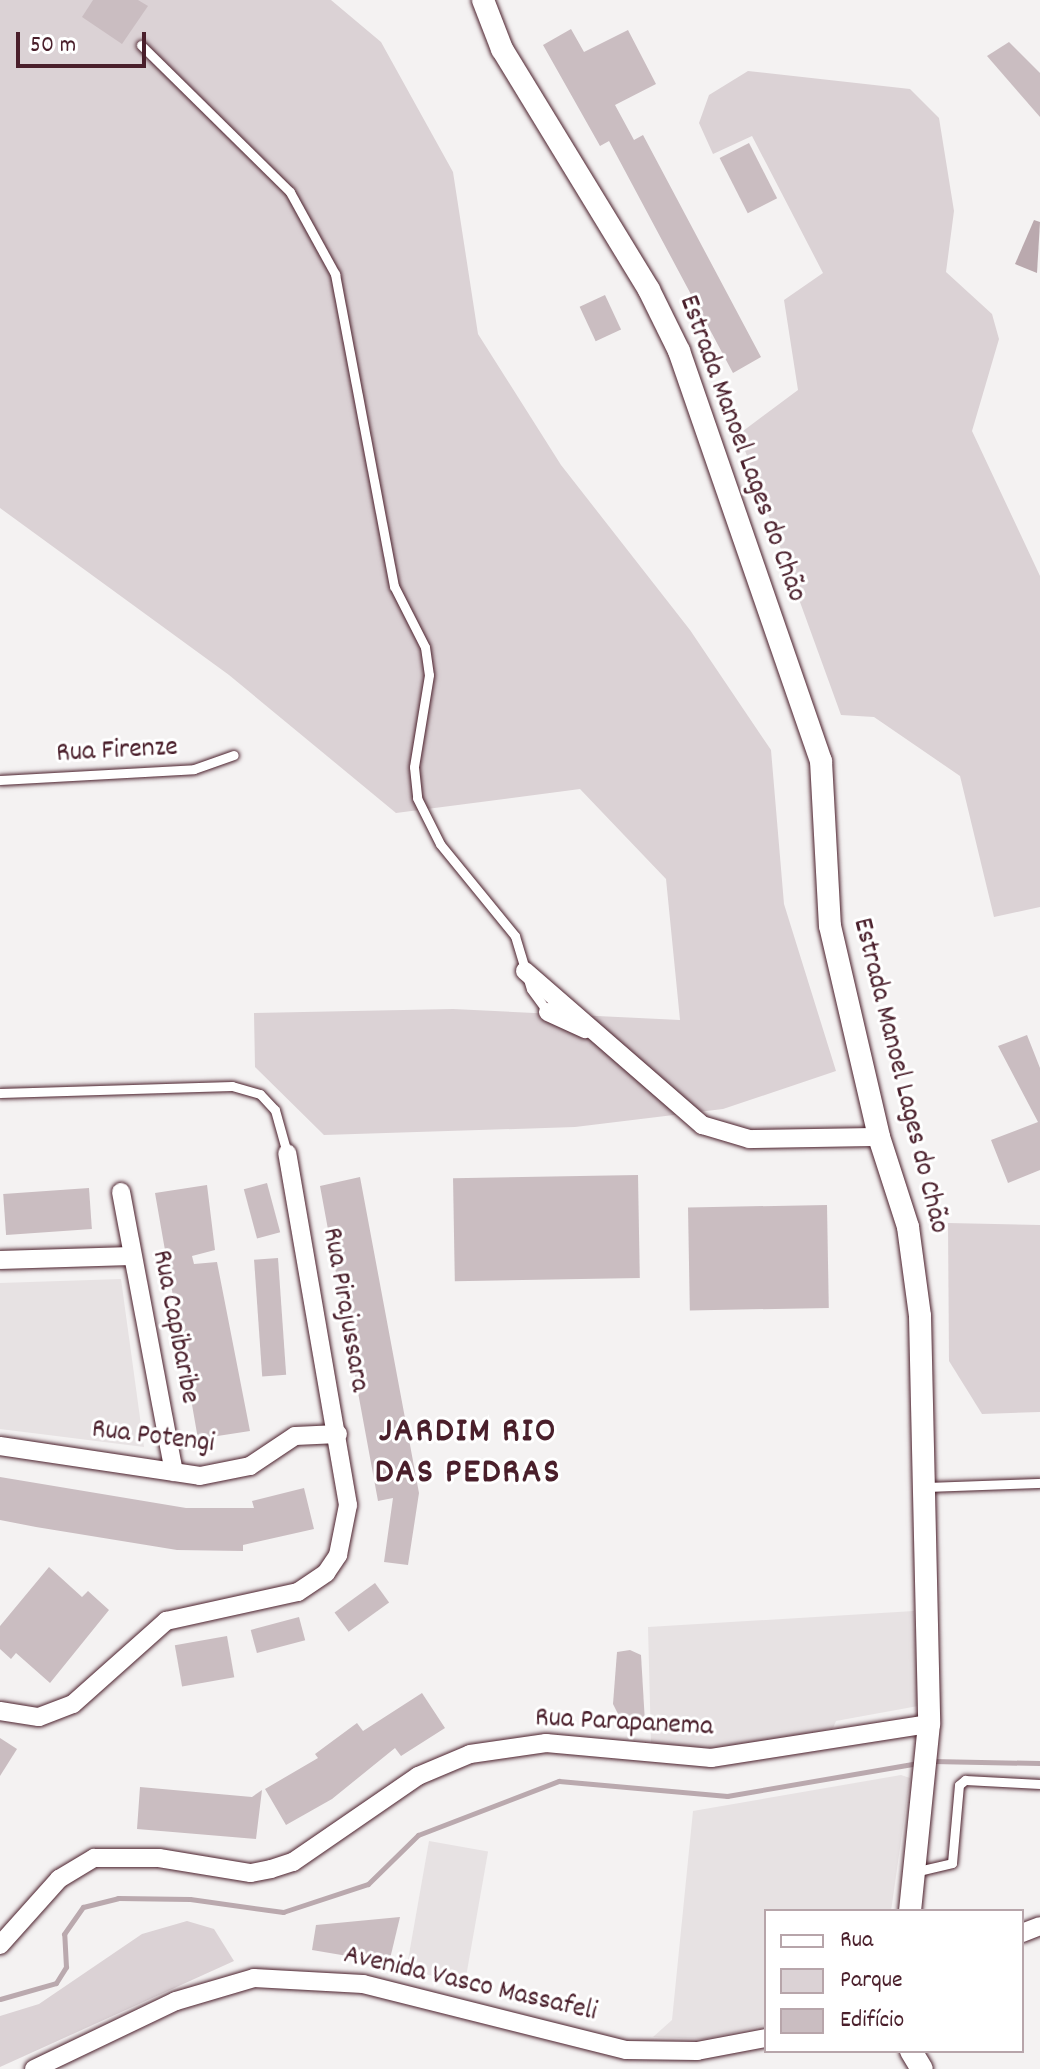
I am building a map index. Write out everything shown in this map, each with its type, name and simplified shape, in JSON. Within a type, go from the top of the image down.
[{"type":"street","name":"Estrada Manoel Lages do Chão","points":[[483,0],[502,49],[649,290],[679,351],[821,761],[830,926],[879,1137],[915,1274],[924,1487],[929,1734],[909,1909]]},
{"type":"street","points":[[525,971],[609,1040],[682,1111],[723,1133],[800,1141],[879,1137]]},
{"type":"street","points":[[548,1012],[609,1040]]},
{"type":"street","name":"Rua Pirajussara","points":[[0,1711],[39,1717],[73,1704],[166,1621],[298,1592],[326,1573],[346,1532],[338,1434],[287,1153]]},
{"type":"street","name":"Rua Capibaribe","points":[[121,1192],[174,1472]]},
{"type":"street","points":[[0,1260],[131,1256]]},
{"type":"street","name":"Rua Potengi","points":[[0,1446],[174,1472],[228,1474],[295,1436],[338,1434]]},
{"type":"street","name":"Rua Parapanema","points":[[0,1945],[59,1879],[94,1858],[159,1858],[251,1873],[271,1869],[304,1855],[418,1776],[470,1754],[546,1743],[711,1758],[929,1734]]},
{"type":"street","name":"Avenida Vasco Massafeli","points":[[34,2069],[176,2001],[254,1978],[363,1984],[626,2050],[697,2051],[764,2038]]},
{"type":"lane","points":[[141,45],[290,192],[335,274],[394,586],[425,647],[429,675],[414,767],[417,798],[440,844],[515,936],[525,971],[548,1012]]},
{"type":"lane","name":"Rua Firenze","points":[[0,780],[194,769],[234,755]]},
{"type":"lane","name":"Rua Pirajussara","points":[[0,1093],[232,1086],[260,1094],[275,1110],[287,1153]]},
{"type":"lane","points":[[924,1487],[1040,1483]]},
{"type":"lane","points":[[914,1872],[952,1863],[959,1785],[965,1780],[1040,1784]]},
{"type":"shaded area","points":[[1034,220],[1040,222],[1037,273],[1015,264]]},
{"type":"shaded area","points":[[121,1279],[144,1447],[0,1429],[0,1283]]},
{"type":"shaded area","points":[[914,1611],[918,1706],[836,1721],[833,1728],[743,1751],[651,1743],[648,1627]]},
{"type":"shaded area","points":[[901,1775],[910,1778],[891,1909],[764,1909],[764,2025],[705,2039],[653,2037],[672,2020],[693,1811]]},
{"type":"shaded area","points":[[429,1841],[488,1851],[465,1981],[406,1971]]},
{"type":"green space","points":[[0,0],[331,0],[381,42],[453,172],[478,334],[561,465],[690,630],[771,750],[784,904],[836,1071],[723,1109],[575,1127],[324,1135],[255,1067],[254,1013],[453,1009],[680,1020],[666,879],[580,789],[396,813],[229,675],[0,508]]},
{"type":"green space","points":[[748,71],[910,89],[939,118],[954,211],[946,272],[992,314],[999,339],[972,431],[1040,576],[1040,907],[994,917],[960,776],[874,717],[841,715],[739,434],[798,390],[784,300],[823,273],[752,136],[713,154],[699,123],[709,95]]},
{"type":"green space","points":[[948,1223],[1040,1225],[1040,1412],[982,1414],[949,1361]]},
{"type":"green space","points":[[187,1921],[214,1929],[234,1961],[0,2067],[0,2016],[39,2004],[142,1934]]},
{"type":"building","points":[[93,0],[138,0],[148,6],[122,44],[82,17]]},
{"type":"building","points":[[571,29],[584,52],[628,30],[656,84],[615,105],[634,140],[643,135],[761,357],[733,373],[609,141],[600,146],[543,45]]},
{"type":"building","points":[[1009,42],[1040,73],[1040,117],[987,56]]},
{"type":"building","points":[[749,143],[777,198],[748,213],[720,158]]},
{"type":"building","points":[[605,295],[621,329],[596,341],[580,307]]},
{"type":"building","points":[[1027,1035],[1040,1068],[1040,1170],[1008,1183],[991,1140],[1038,1122],[998,1046]]},
{"type":"building","points":[[638,1175],[640,1278],[455,1281],[453,1178]]},
{"type":"building","points":[[360,1177],[419,1493],[408,1565],[384,1562],[393,1498],[378,1501],[320,1186]]},
{"type":"building","points":[[267,1183],[280,1232],[257,1238],[244,1189]]},
{"type":"building","points":[[207,1185],[215,1250],[192,1256],[194,1264],[217,1262],[250,1431],[198,1439],[155,1193]]},
{"type":"building","points":[[89,1188],[92,1229],[6,1235],[3,1194]]},
{"type":"building","points":[[827,1205],[829,1308],[690,1310],[688,1207]]},
{"type":"building","points":[[278,1258],[286,1375],[262,1376],[254,1260]]},
{"type":"building","points":[[0,1477],[186,1508],[254,1508],[252,1501],[304,1488],[314,1529],[243,1545],[243,1551],[177,1550],[36,1527],[0,1520]]},
{"type":"building","points":[[49,1567],[82,1597],[88,1591],[109,1610],[50,1683],[16,1653],[11,1659],[0,1649],[0,1626]]},
{"type":"building","points":[[375,1583],[389,1602],[349,1632],[335,1612]]},
{"type":"building","points":[[299,1617],[305,1640],[257,1653],[251,1630]]},
{"type":"building","points":[[227,1636],[234,1677],[182,1687],[175,1645]]},
{"type":"building","points":[[630,1650],[641,1655],[645,1723],[622,1722],[613,1704],[617,1652]]},
{"type":"building","points":[[422,1693],[445,1728],[401,1756],[395,1748],[332,1799],[286,1825],[265,1789],[318,1758],[315,1754],[357,1723],[363,1731]]},
{"type":"building","points":[[0,1738],[17,1749],[0,1776]]},
{"type":"building","points":[[140,1787],[252,1797],[262,1790],[256,1839],[137,1829]]},
{"type":"building","points":[[400,1917],[389,1963],[312,1950],[316,1925]]},
{"type":"waterway","points":[[932,1761],[1040,1763]]},
{"type":"waterway","points":[[0,1999],[56,1983],[66,1967],[64,1934],[83,1907],[118,1898],[190,1899],[283,1912],[368,1884],[418,1835],[559,1781],[727,1796],[918,1763]]},
{"type":"district","name":"JARDIM RIO DAS PEDRAS","points":[[468,1454]]}]
